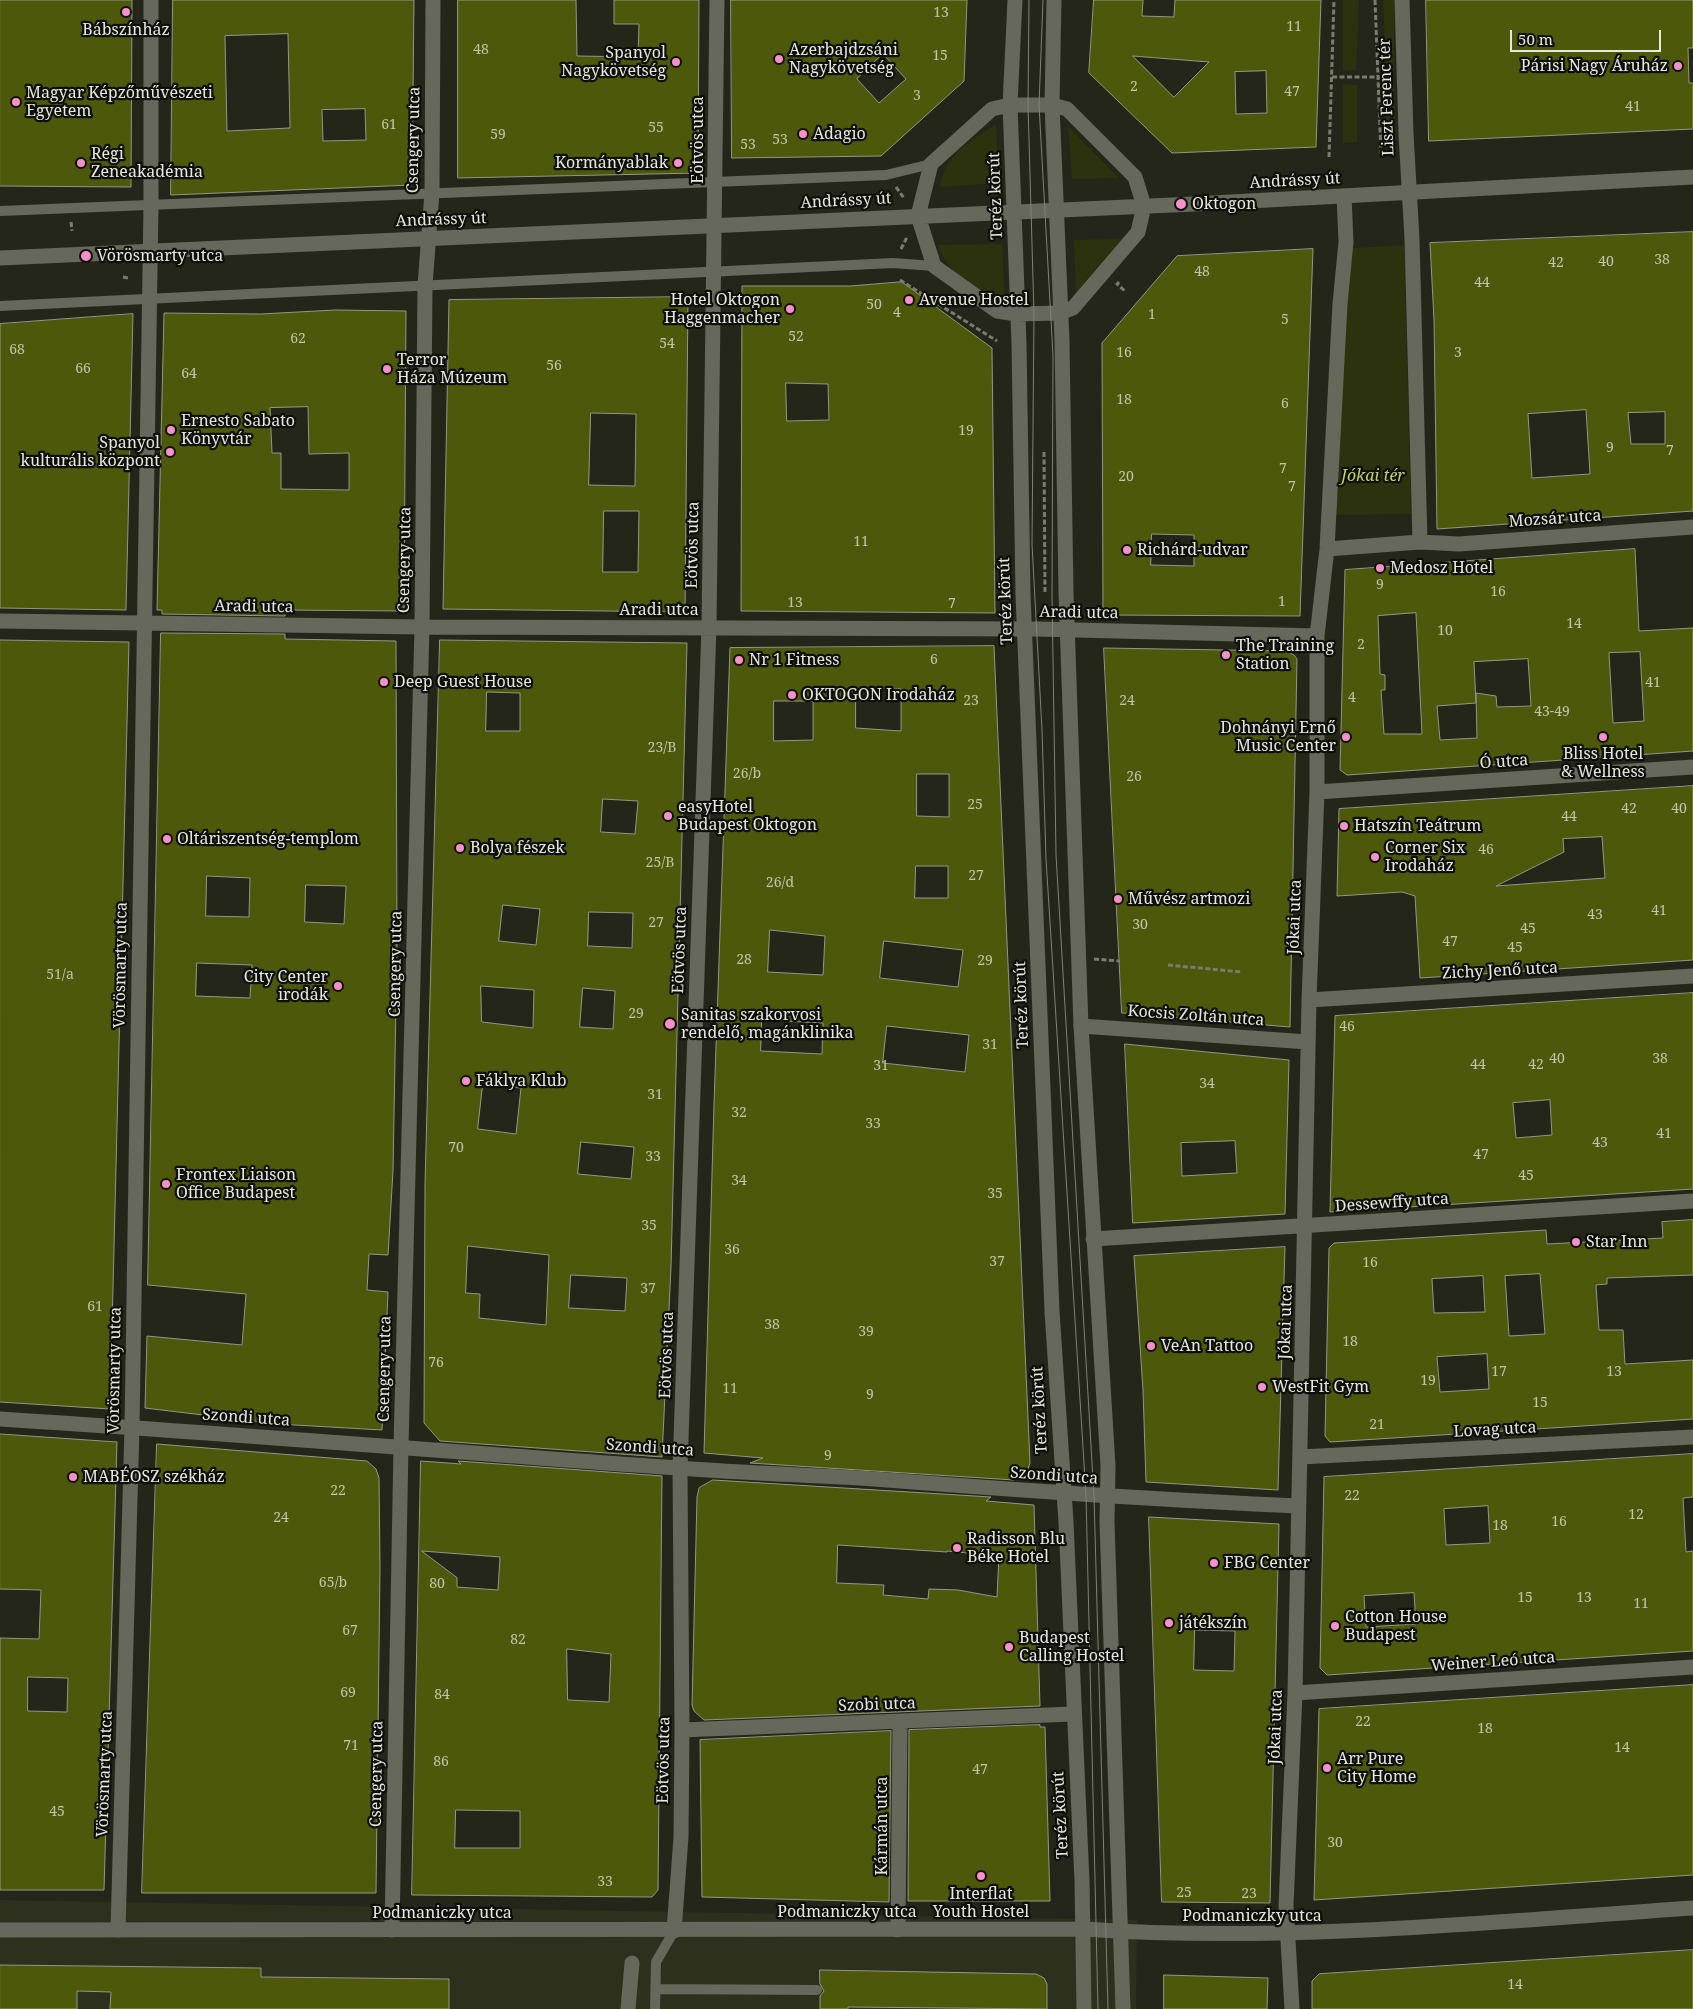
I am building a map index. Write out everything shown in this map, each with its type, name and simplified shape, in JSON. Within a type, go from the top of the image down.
[{"type":"street","name":"Vörösmarty utca","points":[[118,1930],[132,1427],[151,205],[151,0]]},
{"type":"street","name":"Csengery utca","points":[[392,1930],[401,1446],[422,627],[425,286],[432,192],[433,0]]},
{"type":"street","name":"Eötvös utca","points":[[674,1930],[681,1837],[680,1468],[709,627],[717,0]]},
{"type":"street","name":"Teréz körút","points":[[1015,0],[1010,105],[1024,629],[1052,1311],[1074,1714],[1083,1930],[1084,2009]]},
{"type":"street","points":[[1054,0],[1052,105],[1057,209],[1067,630],[1078,957],[1093,1239],[1108,1466],[1107,1497],[1123,2009]]},
{"type":"street","name":"Liszt Ferenc tér","points":[[1402,0],[1409,192]]},
{"type":"street","points":[[1010,105],[1052,105],[1067,109],[1135,177],[1144,206],[1138,232],[1073,308],[1060,313],[1017,314],[998,311],[934,266],[918,216],[931,164],[992,109],[1010,105]]},
{"type":"street","name":"Andrássy út","points":[[0,258],[1144,206],[1693,177]]},
{"type":"street","points":[[1327,549],[1420,542],[1409,192]]},
{"type":"street","points":[[1317,636],[1327,549],[1340,304],[1346,242],[1344,196]]},
{"type":"street","name":"Mozsár utca","points":[[1420,542],[1459,544],[1693,527]]},
{"type":"street","name":"Aradi utca","points":[[0,621],[422,627],[1024,629],[1317,636]]},
{"type":"street","name":"Jókai utca","points":[[1292,2009],[1286,1906],[1295,1693],[1309,1000],[1317,792],[1317,636]]},
{"type":"street","name":"Ó utca","points":[[1317,792],[1693,767]]},
{"type":"street","name":"Zichy Jenő utca","points":[[1309,1000],[1693,976]]},
{"type":"street","name":"Kocsis Zoltán utca","points":[[1081,1026],[1308,1042]]},
{"type":"street","name":"Dessewffy utca","points":[[1093,1239],[1693,1202]]},
{"type":"street","name":"Szondi utca","points":[[0,1419],[1107,1497],[1298,1506]]},
{"type":"street","name":"Lovag utca","points":[[1300,1456],[1693,1437]]},
{"type":"street","name":"Weiner Leó utca","points":[[1295,1693],[1693,1667]]},
{"type":"street","name":"Szobi utca","points":[[682,1730],[1074,1714]]},
{"type":"street","name":"Kármán utca","points":[[898,1930],[900,1722]]},
{"type":"street","name":"Podmaniczky utca","points":[[0,1930],[1083,1930],[1172,1934],[1337,1933],[1693,1908]]},
{"type":"street","points":[[628,2009],[632,1963]]},
{"type":"lane","name":"Andrássy út","points":[[0,211],[886,174],[931,164]]},
{"type":"lane","points":[[0,306],[893,263],[934,266]]},
{"type":"lane","points":[[655,2009],[656,1962],[674,1930]]},
{"type":"lane","points":[[656,1989],[817,1990]]},
{"type":"path","points":[[1329,156],[1334,0]]},
{"type":"path","points":[[1374,0],[1381,154]]},
{"type":"path","points":[[1332,77],[1404,77]]},
{"type":"path","points":[[886,174],[918,216]]},
{"type":"path","points":[[71,222],[72,231]]},
{"type":"path","points":[[895,276],[997,341]]},
{"type":"path","points":[[123,278],[128,278]]},
{"type":"path","points":[[1117,284],[1126,292]]},
{"type":"path","points":[[1044,448],[1046,594]]},
{"type":"path","points":[[1078,957],[1120,961]]},
{"type":"path","points":[[1168,965],[1242,972]]},
{"type":"shaded area","points":[[0,1900],[1137,1920],[1136,2009],[0,2009]]},
{"type":"green space","points":[[1343,0],[1359,0],[1356,70],[1343,70]]},
{"type":"green space","points":[[1383,0],[1394,0],[1394,70],[1386,70]]},
{"type":"green space","points":[[1386,83],[1394,83],[1396,140],[1386,141]]},
{"type":"green space","points":[[1343,84],[1357,85],[1357,142],[1343,143]]},
{"type":"green space","points":[[996,125],[999,183],[940,187],[943,174],[952,158],[974,138]]},
{"type":"green space","points":[[1068,126],[1119,178],[1072,179]]},
{"type":"green space","points":[[1122,239],[1076,292],[1074,240]]},
{"type":"green space","points":[[1002,244],[1005,301],[974,287],[955,273],[942,255],[938,245]]},
{"type":"green space","name":"Jókai tér","points":[[1404,245],[1411,514],[1335,515],[1340,249]]},
{"type":"building","points":[[0,0],[132,0],[131,187],[0,186]]},
{"type":"building","points":[[173,0],[414,0],[412,185],[171,195]],"holes":[[[288,34],[290,128],[227,131],[225,36]],[[365,109],[366,140],[323,141],[322,110]]]},
{"type":"building","points":[[458,0],[576,0],[577,56],[638,57],[639,24],[614,24],[614,0],[699,0],[698,173],[458,178]]},
{"type":"building","points":[[731,0],[967,0],[964,81],[881,156],[732,158]],"holes":[[[883,54],[906,79],[879,103],[857,79]]]},
{"type":"building","points":[[1094,0],[1143,0],[1142,16],[1174,17],[1175,0],[1321,0],[1316,147],[1172,153],[1089,73]],"holes":[[[1133,56],[1209,62],[1174,97]],[[1266,71],[1267,113],[1236,114],[1235,72]]]},
{"type":"building","points":[[1426,0],[1693,0],[1693,48],[1688,48],[1689,83],[1693,83],[1693,129],[1429,141]]},
{"type":"building","points":[[1693,232],[1693,511],[1437,529],[1434,320],[1430,243]],"holes":[[[1586,410],[1590,474],[1532,478],[1528,414]],[[1665,412],[1665,444],[1631,444],[1628,413]]]},
{"type":"building","points":[[1313,249],[1300,616],[1103,615],[1102,343],[1177,256]],"holes":[[[1152,534],[1194,535],[1194,566],[1151,565]]]},
{"type":"building","points":[[902,282],[992,348],[995,613],[741,611],[742,286],[850,286]],"holes":[[[786,383],[828,384],[829,420],[787,421]]]},
{"type":"building","points":[[688,297],[685,612],[443,609],[449,300]],"holes":[[[591,413],[636,414],[635,486],[589,485]],[[604,511],[639,511],[638,572],[603,572]]]},
{"type":"building","points":[[336,310],[406,311],[404,611],[285,610],[285,616],[162,614],[162,610],[157,610],[164,313],[260,314]],"holes":[[[308,407],[309,454],[349,453],[349,490],[281,489],[281,453],[272,453],[270,408]]]},
{"type":"building","points":[[133,314],[126,610],[0,608],[0,324]]},
{"type":"building","points":[[1635,549],[1639,631],[1693,628],[1693,751],[1347,775],[1340,770],[1345,570]],"holes":[[[1416,613],[1422,734],[1384,734],[1381,690],[1385,690],[1385,675],[1380,674],[1378,616]],[[1640,652],[1644,721],[1613,723],[1609,653]],[[1528,659],[1531,706],[1497,707],[1496,696],[1476,693],[1477,738],[1440,740],[1437,706],[1476,703],[1474,662]]]},
{"type":"building","points":[[161,633],[285,634],[285,639],[396,641],[397,945],[393,1171],[388,1255],[369,1254],[367,1290],[388,1292],[382,1430],[278,1424],[145,1408],[147,1336],[242,1345],[246,1294],[148,1285]],"holes":[[[207,876],[250,878],[249,917],[206,916]],[[306,885],[346,886],[344,924],[305,922]],[[197,963],[252,965],[250,998],[196,996]]]},
{"type":"building","points":[[0,640],[129,642],[110,1409],[0,1402]]},
{"type":"building","points":[[440,640],[687,643],[671,1267],[662,1457],[440,1441],[424,1423],[425,1184]],"holes":[[[487,692],[520,693],[520,731],[486,731]],[[603,799],[638,801],[635,834],[601,832]],[[503,905],[540,909],[536,945],[499,941]],[[589,912],[633,913],[632,948],[588,946]],[[481,986],[534,990],[533,1028],[482,1022]],[[583,988],[615,991],[613,1029],[580,1027]],[[483,1084],[521,1088],[516,1134],[478,1129]],[[581,1142],[634,1147],[631,1179],[578,1174]],[[468,1246],[549,1255],[546,1325],[479,1318],[480,1294],[466,1293]],[[571,1275],[627,1278],[625,1311],[569,1308]]]},
{"type":"building","points":[[994,646],[1030,1463],[1028,1469],[1014,1480],[750,1463],[763,1458],[704,1453],[730,648]],"holes":[[[856,688],[901,689],[901,731],[856,728]],[[774,701],[813,701],[813,740],[774,741]],[[917,774],[949,774],[949,817],[917,816]],[[916,866],[948,866],[948,898],[915,898]],[[770,930],[825,936],[823,975],[768,972]],[[884,941],[963,950],[958,987],[880,978]],[[762,1020],[823,1023],[822,1054],[761,1051]],[[887,1026],[969,1035],[965,1072],[883,1063]]]},
{"type":"building","points":[[1104,648],[1286,651],[1297,659],[1290,1027],[1122,1013]]},
{"type":"building","points":[[1693,786],[1693,960],[1420,978],[1415,896],[1402,892],[1337,896],[1339,809]],"holes":[[[1602,837],[1605,878],[1496,886],[1564,852],[1563,839]]]},
{"type":"building","points":[[1693,993],[1693,1189],[1330,1212],[1335,1016]],"holes":[[[1550,1100],[1552,1135],[1516,1138],[1513,1103]]]},
{"type":"building","points":[[1125,1044],[1289,1060],[1285,1214],[1133,1223]],"holes":[[[1235,1141],[1237,1173],[1182,1176],[1181,1143]]]},
{"type":"building","points":[[1693,1220],[1693,1275],[1607,1278],[1607,1284],[1596,1285],[1599,1330],[1623,1330],[1625,1364],[1693,1360],[1693,1419],[1330,1442],[1325,1436],[1329,1248],[1334,1243],[1546,1230],[1547,1244],[1663,1238],[1662,1222]],"holes":[[[1540,1274],[1545,1334],[1509,1336],[1505,1276]],[[1483,1276],[1485,1312],[1434,1313],[1432,1279]],[[1487,1354],[1489,1389],[1440,1392],[1437,1357]]]},
{"type":"building","points":[[1285,1247],[1278,1490],[1146,1482],[1143,1390],[1134,1256]]},
{"type":"building","points":[[0,1434],[117,1442],[104,1890],[0,1890],[0,1638],[39,1639],[41,1590],[0,1589]],"holes":[[[28,1677],[68,1678],[67,1712],[28,1711]]]},
{"type":"building","points":[[157,1444],[367,1461],[376,1469],[379,1478],[380,1568],[376,1893],[142,1893]]},
{"type":"building","points":[[1693,1454],[1693,1497],[1683,1498],[1686,1552],[1693,1551],[1693,1651],[1327,1675],[1320,1668],[1324,1477]],"holes":[[[1488,1506],[1490,1543],[1446,1545],[1444,1509]],[[1414,1593],[1416,1624],[1366,1627],[1364,1596]]]},
{"type":"building","points":[[421,1461],[461,1464],[458,1461],[662,1476],[658,1890],[652,1897],[412,1895]],"holes":[[[422,1551],[500,1557],[498,1590],[457,1587],[457,1578]],[[567,1649],[611,1654],[609,1702],[568,1700]],[[456,1810],[520,1811],[520,1848],[455,1848]]]},
{"type":"building","points":[[713,1480],[991,1497],[986,1501],[1034,1505],[1040,1706],[704,1720],[694,1711],[692,1705],[697,1497],[699,1488]],"holes":[[[838,1545],[999,1556],[997,1597],[958,1590],[929,1589],[928,1599],[883,1595],[884,1585],[837,1583]]]},
{"type":"building","points":[[1149,1517],[1279,1524],[1270,1903],[1162,1902]],"holes":[[[1195,1630],[1235,1631],[1234,1671],[1194,1670]]]},
{"type":"building","points":[[1693,1685],[1693,1875],[1314,1900],[1319,1709]]},
{"type":"building","points":[[1040,1725],[1040,1727],[1045,1727],[1050,1901],[908,1901],[909,1730]]},
{"type":"building","points":[[891,1731],[889,1902],[702,1897],[700,1740]]},
{"type":"building","points":[[1693,1950],[1693,2009],[1312,2009],[1312,1981],[1319,1974]]},
{"type":"building","points":[[0,1965],[261,1968],[261,1977],[449,1979],[449,2009],[110,2009],[111,1992],[77,1991],[77,2009],[0,2009]]},
{"type":"building","points":[[820,1970],[1036,1974],[1044,1978],[1047,1984],[1047,2009],[848,2007],[848,2009],[820,2009],[820,1996],[824,1991],[820,1984]]},
{"type":"building","points":[[1164,1975],[1268,1978],[1267,2009],[1164,2009]]},
{"type":"tram line","points":[[1029,0],[1028,105],[1034,314],[1032,544],[1042,730],[1046,859],[1086,1495],[1098,2009]]},
{"type":"tram line","points":[[1043,0],[1039,105],[1053,356],[1052,594],[1056,855],[1094,1496],[1108,2009]]},
{"type":"place","name":"Bábszínház","points":[[126,12]]},
{"type":"place","name":"Azerbajdzsáni Nagykövetség","points":[[779,59]]},
{"type":"place","name":"Spanyol Nagykövetség","points":[[676,62]]},
{"type":"place","name":"Párisi Nagy Áruház","points":[[1678,66]]},
{"type":"place","name":"Magyar Képzőművészeti Egyetem","points":[[16,102]]},
{"type":"place","name":"Adagio","points":[[803,134]]},
{"type":"place","name":"Régi Zeneakadémia","points":[[81,163]]},
{"type":"place","name":"Kormányablak","points":[[678,163]]},
{"type":"place","name":"Oktogon","points":[[1181,204]]},
{"type":"place","name":"Vörösmarty utca","points":[[86,256]]},
{"type":"place","name":"Avenue Hostel","points":[[909,300]]},
{"type":"place","name":"Hotel Oktogon Haggenmacher","points":[[790,309]]},
{"type":"place","name":"Terror Háza Múzeum","points":[[387,369]]},
{"type":"place","name":"Ernesto Sabato Könyvtár","points":[[171,430]]},
{"type":"place","name":"Spanyol kulturális központ","points":[[170,452]]},
{"type":"place","name":"Richárd-udvar","points":[[1127,550]]},
{"type":"place","name":"Medosz Hotel","points":[[1380,568]]},
{"type":"place","name":"The Training Station","points":[[1226,655]]},
{"type":"place","name":"Nr 1 Fitness","points":[[739,660]]},
{"type":"place","name":"Deep Guest House","points":[[384,682]]},
{"type":"place","name":"OKTOGON Irodaház","points":[[792,695]]},
{"type":"place","name":"Dohnányi Ernő Music Center","points":[[1346,737]]},
{"type":"place","name":"Bliss Hotel & Wellness","points":[[1603,737]]},
{"type":"place","name":"easyHotel Budapest Oktogon","points":[[668,816]]},
{"type":"place","name":"Hatszín Teátrum","points":[[1344,826]]},
{"type":"place","name":"Oltáriszentség-templom","points":[[167,839]]},
{"type":"place","name":"Bolya fészek","points":[[460,848]]},
{"type":"place","name":"Corner Six Irodaház","points":[[1375,857]]},
{"type":"place","name":"Művész artmozi","points":[[1118,899]]},
{"type":"place","name":"City Center irodák","points":[[338,986]]},
{"type":"place","name":"Sanitas szakorvosi rendelő, magánklinika","points":[[670,1024]]},
{"type":"place","name":"Fáklya Klub","points":[[466,1081]]},
{"type":"place","name":"Frontex Liaison Office Budapest","points":[[166,1184]]},
{"type":"place","name":"Star Inn","points":[[1576,1242]]},
{"type":"place","name":"VeAn Tattoo","points":[[1151,1346]]},
{"type":"place","name":"WestFit Gym","points":[[1262,1387]]},
{"type":"place","name":"MABÉOSZ székház","points":[[73,1477]]},
{"type":"place","name":"Radisson Blu Béke Hotel","points":[[957,1548]]},
{"type":"place","name":"FBG Center","points":[[1214,1563]]},
{"type":"place","name":"játékszín","points":[[1169,1623]]},
{"type":"place","name":"Cotton House Budapest","points":[[1335,1626]]},
{"type":"place","name":"Budapest Calling Hostel","points":[[1009,1647]]},
{"type":"place","name":"Arr Pure City Home","points":[[1327,1768]]},
{"type":"place","name":"Interflat Youth Hostel","points":[[981,1876]]}]
